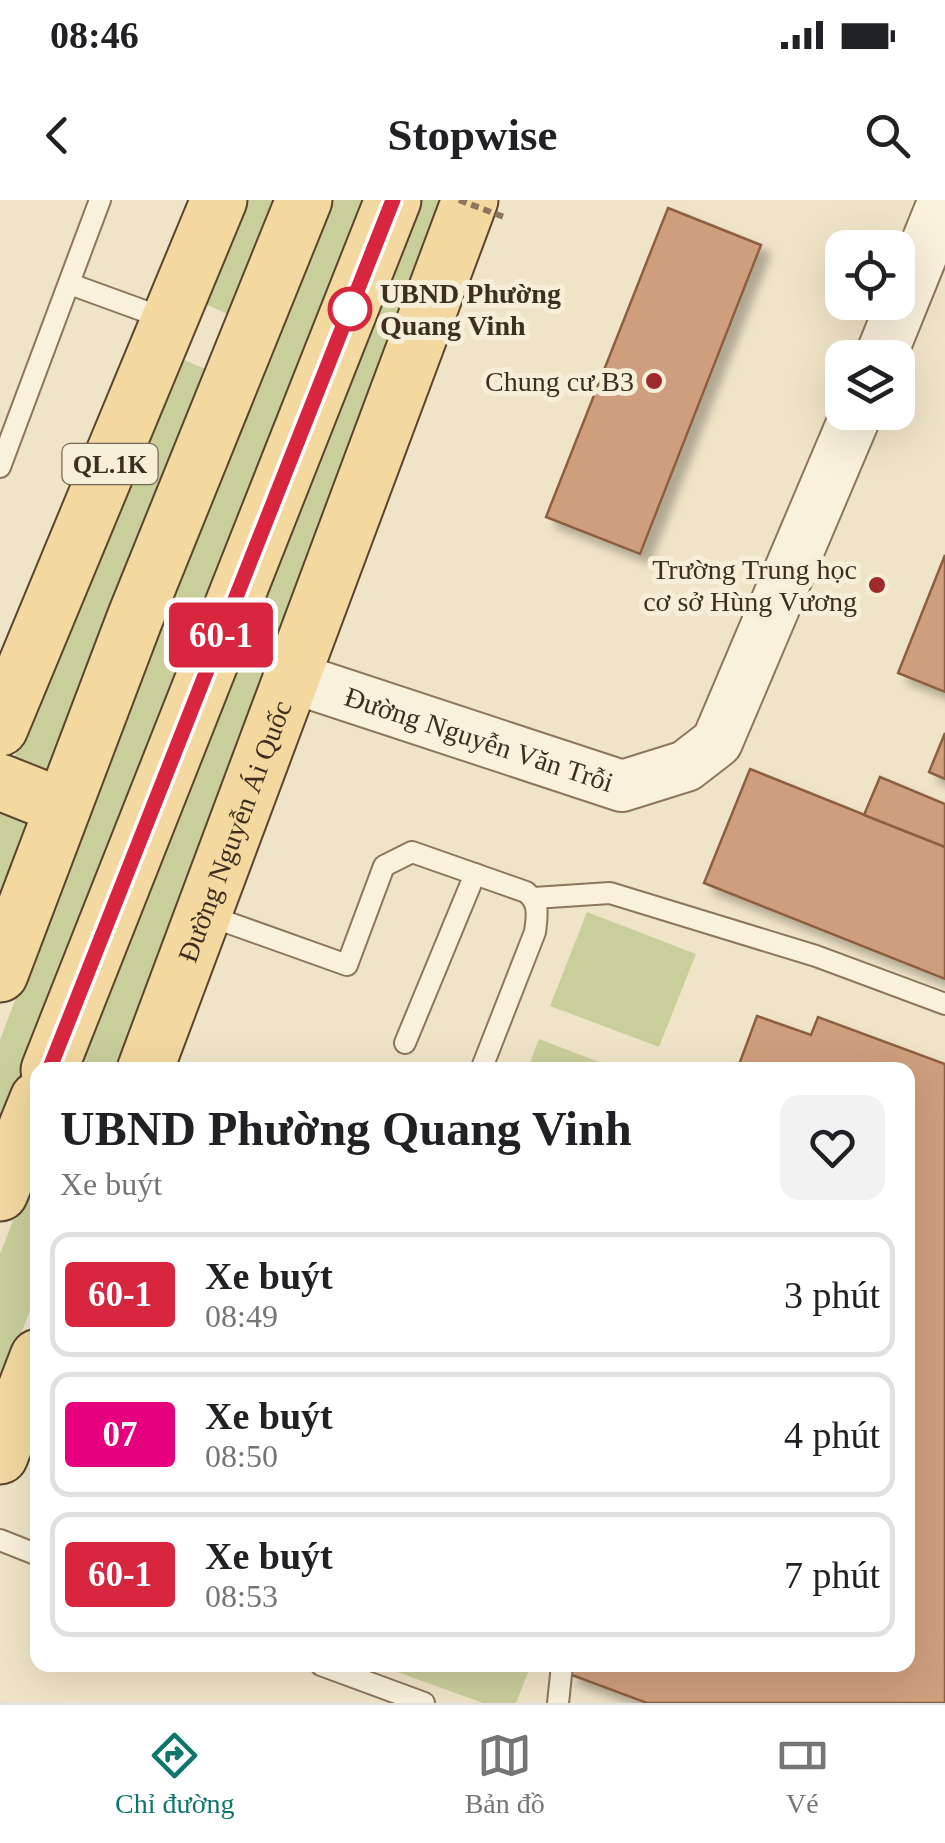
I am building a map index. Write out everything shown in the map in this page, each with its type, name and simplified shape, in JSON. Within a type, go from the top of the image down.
[{"type":"main road","name":"QL.1K","points":[[0,728],[219,200]]},
{"type":"main road","name":"QL.1K","points":[[0,974],[135,618],[304,200]]},
{"type":"main road","points":[[52,1062],[393,200]]},
{"type":"main road","name":"Đường Nguyễn Ái Quốc","points":[[149,1062],[294,678],[487,208]]},
{"type":"main road","points":[[170,321],[245,351]]},
{"type":"main road","points":[[0,782],[63,807]]},
{"type":"main road","points":[[0,1193],[30,1118]]},
{"type":"main road","points":[[0,1456],[30,1378]]},
{"type":"street","points":[[887,340],[944,200]]},
{"type":"street","name":"Đường Nguyễn Văn Trỗi","points":[[294,678],[622,786],[686,766],[717,742],[849,430]]},
{"type":"lane","points":[[0,467],[100,200]]},
{"type":"lane","points":[[70,284],[170,321]]},
{"type":"lane","points":[[204,914],[347,965],[384,866],[412,852],[534,898],[610,894],[816,956],[945,1004]]},
{"type":"lane","points":[[406,1043],[474,874]]},
{"type":"lane","points":[[484,1062],[535,932],[538,911],[534,898]]},
{"type":"lane","points":[[0,1540],[30,1552]]},
{"type":"lane","points":[[346,1672],[424,1703]]},
{"type":"lane","points":[[558,1703],[561,1672]]},
{"type":"path","points":[[459,200],[487,208]]},
{"type":"green space","points":[[245,200],[280,200],[234,317],[203,303]]},
{"type":"green space","points":[[329,200],[368,200],[0,1130],[0,1040]]},
{"type":"green space","points":[[417,200],[446,200],[124,1062],[76,1062]]},
{"type":"green space","points":[[181,359],[211,371],[46,785],[8,772]]},
{"type":"green space","points":[[0,797],[36,812],[0,907]]},
{"type":"green space","points":[[587,912],[696,954],[659,1047],[550,1006]]},
{"type":"green space","points":[[539,1039],[599,1062],[530,1062]]},
{"type":"green space","points":[[30,1177],[30,1310],[0,1391],[0,1254]]},
{"type":"green space","points":[[397,1672],[528,1672],[516,1703],[483,1703]]},
{"type":"building","name":"Chung cư B3","points":[[668,208],[761,245],[640,554],[546,517]]},
{"type":"building","points":[[945,555],[945,692],[898,673]]},
{"type":"building","points":[[945,733],[945,779],[929,772]]},
{"type":"building","points":[[750,769],[945,847],[945,979],[704,883]]},
{"type":"building","points":[[880,777],[945,804],[945,847],[864,815]]},
{"type":"building","points":[[757,1016],[811,1035],[818,1017],[945,1064],[945,1703],[647,1703],[569,1674],[915,1672],[915,1062],[740,1062]]},
{"type":"bus line","name":"60-1","points":[[52,1062],[393,200]]},
{"type":"place","name":"UBND Phường Quang Vinh","points":[[350,309]]},
{"type":"place","name":"Chung cư B3","points":[[654,381]]},
{"type":"place","name":"Trường Trung học cơ sở Hùng Vương","points":[[877,585]]}]
